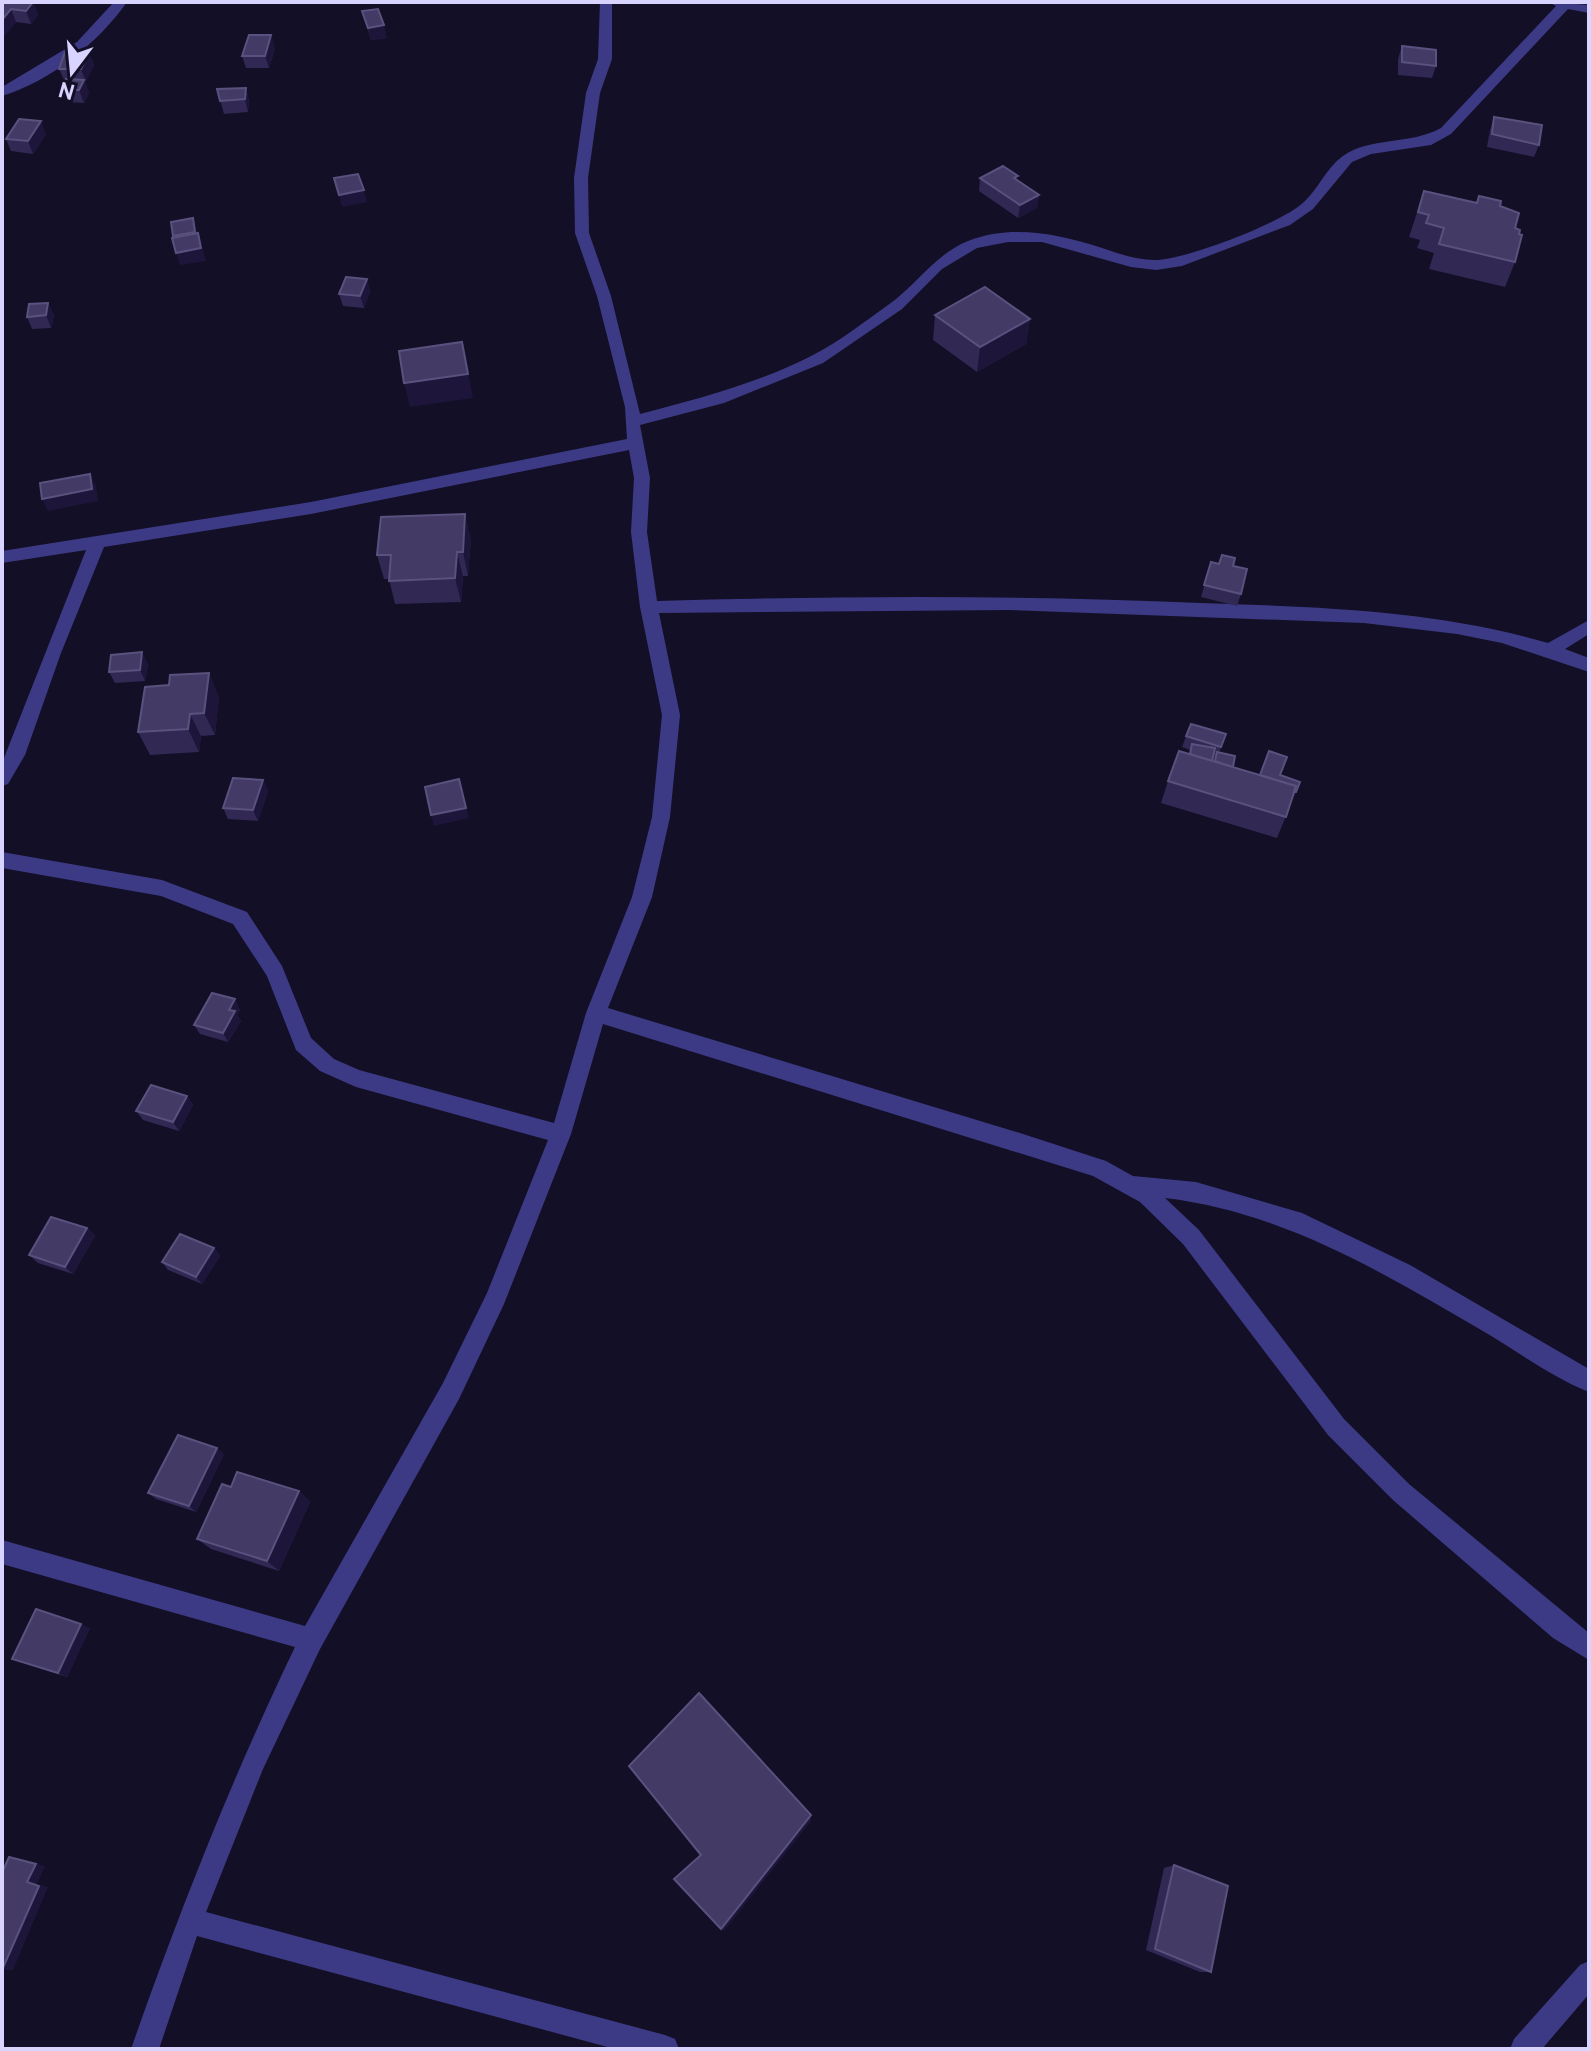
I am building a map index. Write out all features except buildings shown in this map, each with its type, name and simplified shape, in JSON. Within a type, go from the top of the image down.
[{"type":"street","points":[[2,92],[73,54],[103,28],[121,2]]},
{"type":"street","points":[[145,2049],[189,1921],[253,1762],[311,1640],[451,1391],[496,1297],[561,1134],[596,1013],[642,897],[661,817],[671,715],[649,607],[639,532],[642,478],[632,422],[633,407],[618,347],[582,233],[581,178],[593,93],[605,59],[606,2]]},
{"type":"street","points":[[632,422],[718,399],[818,359],[897,306],[937,266],[973,244],[1008,237],[1042,237],[1131,262],[1156,265],[1182,261],[1285,222],[1308,206],[1347,159],[1368,150],[1426,142],[1446,131],[1559,3],[1589,9]]},
{"type":"street","points":[[2,557],[311,508],[635,443]]},
{"type":"street","points":[[2,779],[16,755],[52,653],[97,543]]},
{"type":"street","points":[[649,607],[860,602],[1123,605],[1295,613],[1453,627],[1552,649],[1589,665]]},
{"type":"street","points":[[1552,649],[1589,626]]},
{"type":"street","points":[[2,860],[162,888],[240,918],[275,972],[303,1044],[327,1065],[356,1078],[561,1134]]},
{"type":"street","points":[[596,1013],[1099,1168],[1147,1195],[1191,1237],[1347,1438],[1401,1492],[1562,1629],[1589,1648]]},
{"type":"street","points":[[1126,1184],[1196,1192],[1302,1223],[1402,1272],[1589,1381]]},
{"type":"street","points":[[2,1552],[311,1640]]},
{"type":"street","points":[[189,1921],[665,2049]]},
{"type":"street","points":[[1524,2049],[1589,1974]]}]
